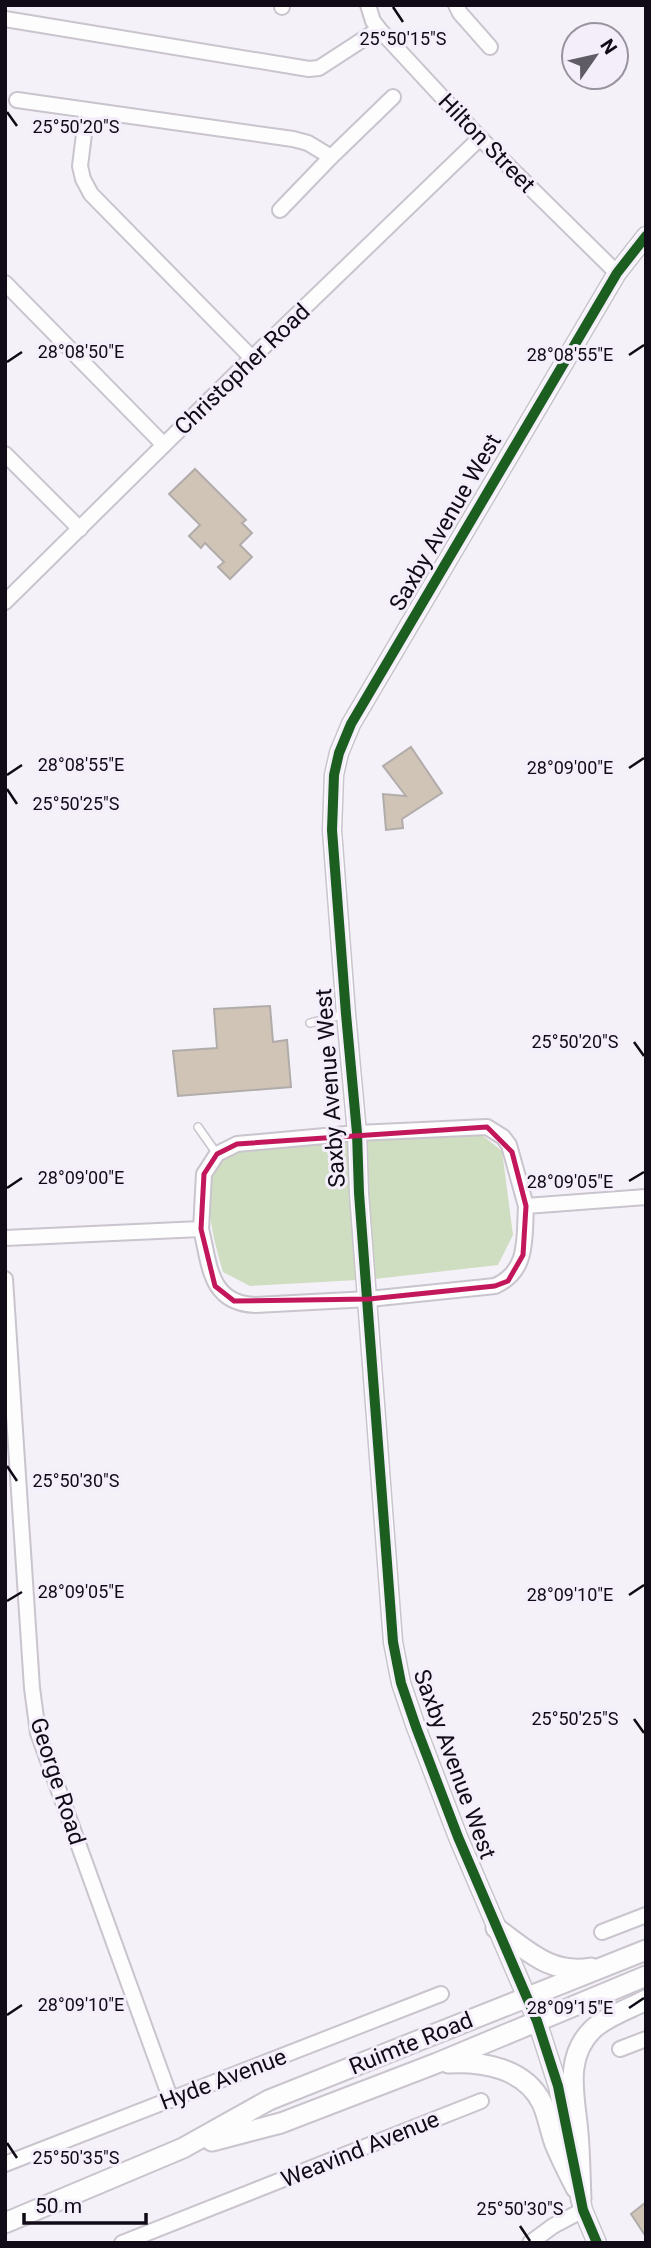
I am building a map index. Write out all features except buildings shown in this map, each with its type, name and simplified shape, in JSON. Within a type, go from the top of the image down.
[{"type":"main road","points":[[496,1928],[542,1962],[559,1967],[580,1970],[617,1963]]},
{"type":"main road","name":"Ruimte Road","points":[[5,2223],[183,2148],[269,2100],[646,1950]]},
{"type":"main road","name":"Ruimte Road","points":[[183,2148],[281,2123],[437,2063],[646,1976]]},
{"type":"main road","points":[[582,2204],[578,2131],[573,2103],[572,2075],[576,2057],[584,2040],[596,2027],[646,2000]]},
{"type":"main road","points":[[437,2063],[473,2062],[510,2072],[524,2081],[542,2104],[556,2145],[582,2204]]},
{"type":"street","name":"Hilton Street","points":[[368,5],[373,22],[480,138],[617,272]]},
{"type":"street","points":[[456,5],[490,47]]},
{"type":"street","points":[[5,19],[309,69],[319,68],[379,29]]},
{"type":"street","points":[[280,210],[393,97]]},
{"type":"street","points":[[17,100],[301,141],[331,157]]},
{"type":"street","points":[[87,110],[80,166],[91,194],[252,358]]},
{"type":"street","name":"Christopher Road","points":[[5,602],[480,138]]},
{"type":"street","name":"Saxby Avenue West","points":[[597,2243],[582,2204],[558,2086],[537,2021],[458,1837],[416,1727],[393,1642],[359,1193],[357,1133],[332,830],[334,775],[339,753],[351,724],[617,272],[646,236]]},
{"type":"street","points":[[5,283],[164,445]]},
{"type":"street","points":[[5,454],[80,529]]},
{"type":"street","points":[[487,1127],[509,1144],[526,1206],[523,1255],[508,1281],[495,1286],[369,1299],[243,1304],[234,1301],[215,1286],[201,1229],[204,1174],[217,1154],[237,1144],[357,1133],[487,1127]]},
{"type":"street","points":[[526,1206],[646,1197]]},
{"type":"street","points":[[5,1238],[201,1229]]},
{"type":"street","name":"George Road","points":[[5,1279],[32,1688],[38,1733],[171,2100]]},
{"type":"street","points":[[602,1932],[646,1914]]},
{"type":"street","name":"Hyde Avenue","points":[[5,2164],[441,1994]]},
{"type":"street","points":[[620,2049],[646,2039]]},
{"type":"street","name":"Weavind Avenue","points":[[122,2243],[481,2101]]},
{"type":"street","points":[[530,2243],[582,2204]]},
{"type":"lane","points":[[310,1023],[346,1014]]},
{"type":"lane","points":[[198,1127],[217,1154]]},
{"type":"highlighted area","points":[[487,1127],[512,1152],[526,1206],[523,1255],[508,1281],[495,1286],[369,1299],[234,1301],[215,1286],[201,1229],[204,1174],[217,1154],[237,1144]]},
{"type":"green space","points":[[477,1131],[502,1151],[513,1235],[498,1265],[375,1279],[250,1286],[223,1272],[212,1229],[209,1197],[211,1183],[215,1169],[223,1158],[241,1146]]},
{"type":"cycle path","points":[[597,2243],[583,2210],[558,2086],[537,2021],[458,1837],[416,1727],[401,1683],[393,1642],[359,1193],[357,1133],[332,830],[334,775],[339,753],[351,724],[617,273],[646,236]]}]
